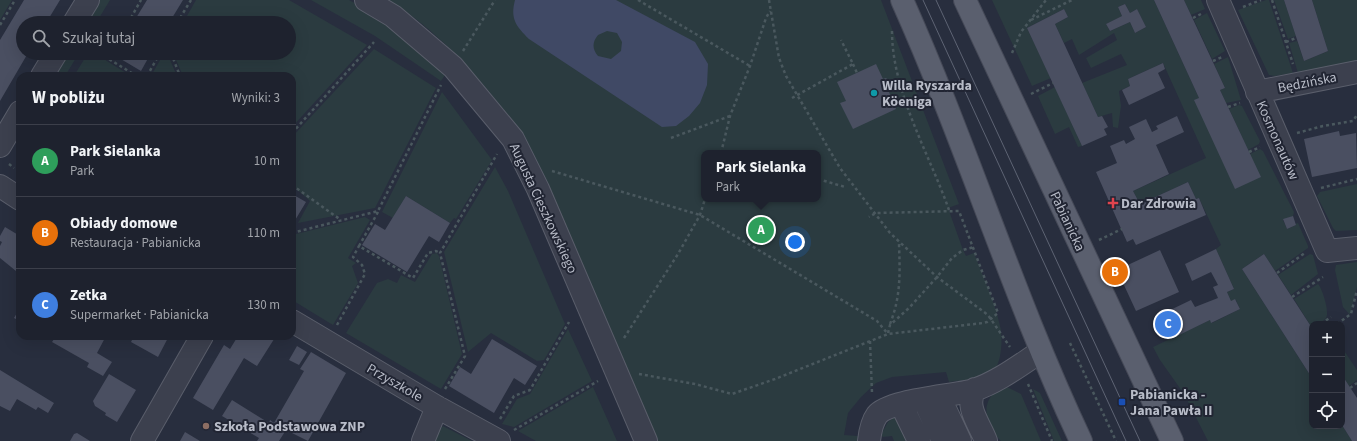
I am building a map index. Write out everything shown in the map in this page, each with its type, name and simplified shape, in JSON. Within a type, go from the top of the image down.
[{"type":"main road","points":[[902,0],[944,100],[1040,352],[1081,441]]},
{"type":"main road","name":"Pabianicka","points":[[965,0],[1172,441]]},
{"type":"street","points":[[78,16],[88,0]]},
{"type":"street","name":"Augusta Cieszkowskiego","points":[[366,0],[393,16],[453,66],[510,136],[538,189],[618,372],[646,441]]},
{"type":"street","name":"Kosmonautów","points":[[1227,5],[1246,62],[1250,96],[1327,251],[1357,248]]},
{"type":"street","points":[[44,72],[52,60]]},
{"type":"street","name":"Będzińska","points":[[1250,96],[1357,72]]},
{"type":"street","points":[[0,146],[16,119]]},
{"type":"street","points":[[0,186],[16,196]]},
{"type":"street","name":"Przyszkole","points":[[296,323],[437,407],[498,435]]},
{"type":"street","points":[[142,441],[200,340]]},
{"type":"street","points":[[868,441],[878,414],[888,408],[975,390],[1019,366],[1040,352]]},
{"type":"street","points":[[975,390],[970,402],[986,441]]},
{"type":"street","points":[[919,401],[919,441]]},
{"type":"street","points":[[919,401],[930,441]]},
{"type":"street","points":[[919,401],[943,441]]},
{"type":"street","points":[[919,401],[960,441]]},
{"type":"street","points":[[423,441],[437,407]]},
{"type":"path","points":[[0,26],[15,0]]},
{"type":"path","points":[[132,16],[141,0]]},
{"type":"path","points":[[181,16],[191,0]]},
{"type":"path","points":[[335,329],[366,274],[362,265],[353,256],[378,211],[441,86],[495,0]]},
{"type":"path","points":[[638,0],[750,66]]},
{"type":"path","points":[[769,0],[779,58],[786,76],[840,168],[874,214],[899,244],[937,277],[981,309],[991,319],[1007,341],[1052,441]]},
{"type":"path","points":[[1012,55],[1021,32],[1046,0]]},
{"type":"path","points":[[1029,21],[1072,0]]},
{"type":"path","points":[[1227,5],[1261,0]]},
{"type":"path","points":[[1272,0],[1294,69]]},
{"type":"path","points":[[722,150],[730,116],[750,66],[766,18],[771,10]]},
{"type":"path","points":[[892,28],[892,45],[900,87],[949,210]]},
{"type":"path","points":[[1286,42],[1296,38]]},
{"type":"path","points":[[841,40],[856,73]]},
{"type":"path","points":[[296,129],[374,42]]},
{"type":"path","points":[[110,60],[129,72]]},
{"type":"path","points":[[149,72],[156,60]]},
{"type":"path","points":[[174,60],[178,72]]},
{"type":"path","points":[[792,98],[853,64]]},
{"type":"path","points":[[1030,94],[1053,83]]},
{"type":"path","points":[[1228,107],[1250,96]]},
{"type":"path","points":[[1353,121],[1357,114]]},
{"type":"path","points":[[671,138],[730,116]]},
{"type":"path","points":[[1291,135],[1323,126],[1353,121],[1357,124]]},
{"type":"path","points":[[437,407],[442,393],[465,356],[440,253],[496,156],[510,136]]},
{"type":"path","points":[[1249,152],[1264,146]]},
{"type":"path","points":[[525,163],[700,215],[877,321],[888,334]]},
{"type":"path","points":[[821,179],[845,187]]},
{"type":"path","points":[[1318,188],[1357,179]]},
{"type":"path","points":[[296,188],[341,220]]},
{"type":"path","points":[[607,348],[624,338],[678,254],[700,215],[704,202]]},
{"type":"path","points":[[498,435],[596,382],[618,372],[663,377],[732,394],[888,334],[983,323],[998,313],[959,211],[949,210],[874,214],[869,217]]},
{"type":"path","points":[[296,232],[378,211]]},
{"type":"path","points":[[1098,240],[1122,229]]},
{"type":"path","points":[[888,334],[897,306],[900,286],[899,244]]},
{"type":"path","points":[[359,246],[413,278],[428,253],[436,250],[440,253]]},
{"type":"path","points":[[890,325],[909,308],[952,258],[974,247]]},
{"type":"path","points":[[1277,273],[1313,248]]},
{"type":"path","points":[[1292,297],[1323,277]]},
{"type":"path","points":[[1341,321],[1351,314],[1357,290]]},
{"type":"path","points":[[1325,321],[1331,317]]},
{"type":"path","points":[[498,435],[514,396],[530,390],[569,322]]},
{"type":"path","points":[[870,341],[872,400],[878,414]]},
{"type":"path","points":[[1070,343],[1116,441]]},
{"type":"path","points":[[1350,388],[1357,383]]},
{"type":"shaded area","points":[[0,0],[12,0],[0,20]]},
{"type":"shaded area","points":[[99,0],[110,0],[100,16],[89,16]]},
{"type":"shaded area","points":[[196,0],[289,0],[367,45],[296,123],[296,72],[181,72],[176,60],[296,60],[296,16],[187,16]]},
{"type":"shaded area","points":[[311,0],[349,0],[375,14],[447,72],[441,81],[375,36]]},
{"type":"shaded area","points":[[388,0],[881,0],[959,204],[948,208],[963,250],[966,256],[974,253],[995,308],[1001,336],[1001,350],[996,367],[988,374],[978,378],[966,380],[949,382],[946,372],[892,377],[876,383],[861,397],[848,413],[844,435],[858,436],[858,441],[654,441],[536,161],[523,139],[490,93],[471,71],[431,31]]},
{"type":"shaded area","points":[[992,0],[1154,0],[1199,98],[1250,154],[1260,149],[1263,151],[1294,212],[1293,216],[1283,220],[1287,229],[1298,223],[1308,248],[1275,271],[1264,254],[1242,269],[1309,373],[1309,429],[1344,429],[1352,441],[1208,441],[1184,394],[1160,360],[1153,347],[1210,320],[1212,323],[1240,309],[1236,300],[1231,301],[1227,292],[1234,289],[1216,249],[1221,245],[1199,198],[1196,199],[1188,182],[1140,204],[1133,191],[1206,158],[1163,63],[1128,79],[1130,86],[1119,91],[1121,106],[1118,128],[1113,127],[1112,113],[1098,117],[1082,83],[1127,65],[1121,54],[1091,68],[1086,58],[1117,40],[1114,33],[1079,55],[1072,39],[1064,43],[1055,24],[1068,17],[1064,9],[1027,28],[1051,78],[1032,86]],"holes":[[[1125,4],[1130,13],[1137,9],[1146,27],[1135,33],[1130,22],[1110,31],[1106,24],[1122,16],[1118,7]]]},
{"type":"shaded area","points":[[1184,0],[1201,0],[1205,9],[1191,15]]},
{"type":"shaded area","points":[[1269,0],[1293,73],[1275,76],[1269,75],[1238,10]]},
{"type":"shaded area","points":[[1274,0],[1284,0],[1296,36],[1288,39]]},
{"type":"shaded area","points":[[1312,0],[1357,0],[1357,62],[1298,73],[1289,43],[1297,41],[1304,61],[1328,51]]},
{"type":"shaded area","points":[[1207,13],[1225,51],[1212,59],[1194,20]]},
{"type":"shaded area","points":[[374,49],[436,88],[375,208],[298,223],[310,201],[296,189],[296,133]]},
{"type":"shaded area","points":[[1228,57],[1241,100],[1226,103],[1220,90],[1225,88],[1214,64]]},
{"type":"shaded area","points":[[64,60],[75,60],[67,72],[56,72]]},
{"type":"shaded area","points":[[84,60],[105,60],[125,72],[76,72]]},
{"type":"shaded area","points":[[160,60],[170,60],[175,72],[153,72]]},
{"type":"shaded area","points":[[1055,87],[1082,146],[1078,147],[1069,127],[1055,134],[1038,96]]},
{"type":"shaded area","points":[[442,92],[492,160],[456,219],[454,218],[450,223],[406,196],[393,218],[382,212]]},
{"type":"shaded area","points":[[1239,105],[1242,106],[1260,141],[1259,144],[1248,150],[1229,109]]},
{"type":"shaded area","points":[[495,167],[508,191],[565,324],[544,360],[537,361],[491,333],[468,352],[444,252]]},
{"type":"shaded area","points":[[1357,184],[1357,230],[1336,231],[1333,228],[1317,196],[1320,192]]},
{"type":"shaded area","points":[[365,217],[370,220],[348,258],[356,263],[352,266],[358,283],[333,325],[296,302],[296,234]]},
{"type":"shaded area","points":[[437,253],[439,256],[462,354],[441,389],[346,333],[377,283],[388,279],[397,283],[401,275],[415,282],[432,254]]},
{"type":"shaded area","points":[[1310,254],[1313,255],[1318,274],[1291,295],[1278,275]]},
{"type":"shaded area","points":[[1357,262],[1357,287],[1350,315],[1343,307],[1335,270],[1336,265]]},
{"type":"shaded area","points":[[1318,284],[1322,290],[1325,300],[1327,311],[1326,318],[1323,321],[1309,321],[1309,323],[1294,299]]},
{"type":"shaded area","points":[[568,329],[592,381],[514,427],[502,424],[517,399],[530,394]]},
{"type":"shaded area","points":[[1345,352],[1357,370],[1357,380],[1349,386],[1345,380]]},
{"type":"shaded area","points":[[593,387],[617,441],[536,441],[518,431]]},
{"type":"shaded area","points":[[1007,387],[1021,394],[1041,441],[1001,441],[992,430],[987,417],[987,404],[995,392]]},
{"type":"shaded area","points":[[1033,389],[1040,393],[1062,441],[1054,441]]},
{"type":"shaded area","points":[[894,417],[897,418],[906,441],[894,441],[892,436],[883,437],[881,435],[888,422]]},
{"type":"shaded area","points":[[443,426],[472,441],[435,441],[440,429]]},
{"type":"water","points":[[515,0],[616,0],[695,42],[708,64],[707,85],[700,103],[689,116],[676,126],[662,127],[529,39],[515,22],[513,12]],"holes":[[[607,31],[617,33],[622,42],[621,51],[611,59],[598,56],[594,46],[598,35]]]},
{"type":"building","points":[[24,0],[60,0],[50,16],[16,16],[16,60],[24,60],[0,101],[0,40]]},
{"type":"building","points":[[147,0],[183,0],[173,16],[137,16]]},
{"type":"building","points":[[1154,0],[1184,0],[1225,88],[1220,90],[1261,177],[1235,189],[1194,100],[1199,98]]},
{"type":"building","points":[[1284,0],[1312,0],[1328,51],[1304,61]]},
{"type":"building","points":[[1125,4],[1130,13],[1137,9],[1146,27],[1135,33],[1130,22],[1110,31],[1106,24],[1122,16],[1118,7]]},
{"type":"building","points":[[1064,9],[1068,17],[1055,24],[1098,117],[1102,116],[1108,127],[1104,129],[1107,135],[1082,146],[1027,28]]},
{"type":"building","points":[[122,60],[147,60],[141,71]]},
{"type":"building","points":[[1163,63],[1165,69],[1158,73],[1165,88],[1129,105],[1122,90],[1130,86],[1128,79]]},
{"type":"building","points":[[876,64],[883,79],[886,78],[891,83],[892,91],[889,92],[896,109],[853,129],[840,103],[846,101],[837,82]]},
{"type":"building","points":[[1177,116],[1184,132],[1156,145],[1169,174],[1133,191],[1140,204],[1188,182],[1196,199],[1199,198],[1206,215],[1136,245],[1133,239],[1127,242],[1096,172],[1117,163],[1110,146],[1124,140],[1126,144],[1135,139],[1129,127],[1146,119],[1152,132],[1158,129],[1156,126]]},
{"type":"building","points":[[1339,131],[1340,136],[1356,133],[1357,168],[1312,177],[1304,139]]},
{"type":"building","points":[[296,196],[306,202],[296,219]]},
{"type":"building","points":[[406,196],[450,223],[439,242],[429,236],[407,272],[362,245],[375,224],[385,230]]},
{"type":"building","points":[[1293,216],[1296,225],[1287,229],[1283,219]]},
{"type":"building","points":[[5,227],[16,234],[16,271],[0,258],[0,246],[2,242],[0,241],[0,236]]},
{"type":"building","points":[[1216,249],[1234,289],[1227,292],[1231,301],[1235,299],[1240,309],[1211,323],[1210,320],[1171,339],[1160,315],[1191,300],[1195,307],[1218,298],[1213,287],[1218,285],[1211,272],[1192,281],[1185,264]]},
{"type":"building","points":[[1160,250],[1179,292],[1136,311],[1117,270]]},
{"type":"building","points":[[1264,254],[1309,323],[1309,373],[1242,269]]},
{"type":"building","points":[[492,339],[537,366],[525,385],[514,378],[494,413],[449,386],[460,367],[471,374]]},
{"type":"building","points":[[53,340],[104,340],[97,353],[112,362],[103,376],[87,367],[89,363],[52,342]]},
{"type":"building","points":[[132,340],[167,340],[158,357],[131,342]]},
{"type":"building","points":[[236,340],[273,340],[257,366],[244,358],[213,410],[193,398],[224,345],[230,349]]},
{"type":"building","points":[[297,346],[307,352],[299,365],[289,360]]},
{"type":"building","points":[[311,352],[346,373],[308,441],[286,430],[279,441],[257,441],[259,438],[222,416],[232,400],[269,423],[270,420],[274,423],[304,371],[300,369]]},
{"type":"building","points":[[0,370],[54,403],[48,413],[38,407],[36,410],[17,399],[10,411],[0,406]]},
{"type":"building","points":[[109,374],[136,390],[117,422],[105,415],[106,413],[95,406],[93,401]]},
{"type":"building","points":[[1345,380],[1357,398],[1357,441],[1352,441],[1344,429]]},
{"type":"building","points":[[185,432],[200,441],[180,441]]},
{"type":"building","points":[[77,433],[90,441],[70,441],[74,434]]},
{"type":"tram line","points":[[923,0],[1126,441]]},
{"type":"tram line","points":[[936,0],[1140,441]]},
{"type":"place","name":"Willa Ryszarda Köeniga","points":[[874,93]]},
{"type":"place","name":"Dar Zdrowia","points":[[1113,203]]},
{"type":"place","name":"Park Sielanka","points":[[761,230]]},
{"type":"place","name":"Obiady domowe","points":[[1115,272]]},
{"type":"place","name":"Zetka","points":[[1168,324]]},
{"type":"place","name":"Pabianicka - Jana Pawła II","points":[[1122,402]]},
{"type":"place","name":"Szkoła Podstawowa ZNP","points":[[206,426]]}]
